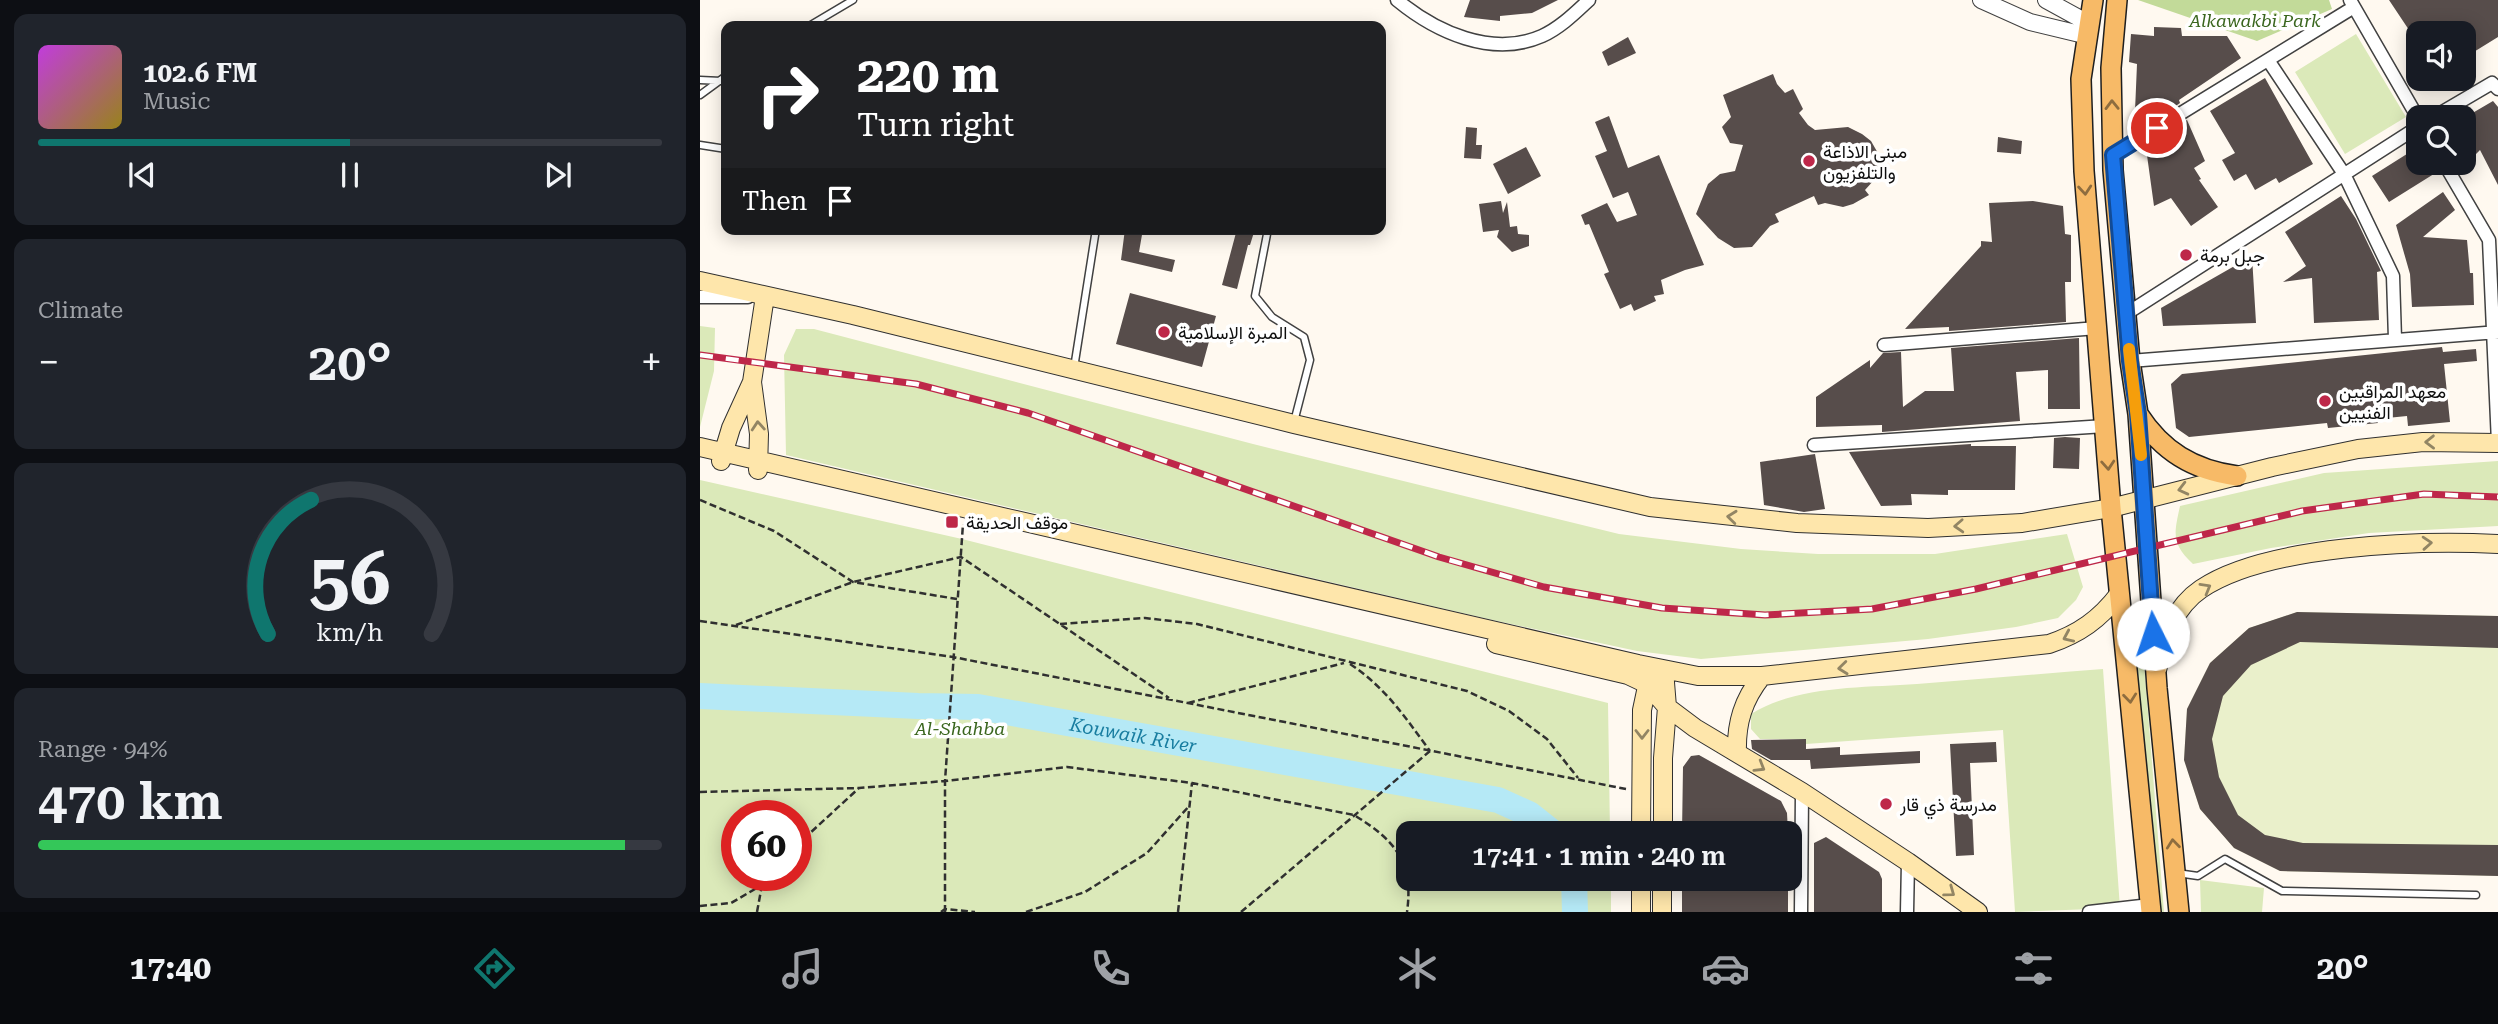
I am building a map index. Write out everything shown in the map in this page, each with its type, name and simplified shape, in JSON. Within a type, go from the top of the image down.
[{"type":"main road","points":[[2093,0],[2081,79],[2084,171],[2111,508],[2151,908]]},
{"type":"main road","points":[[2117,1],[2111,68],[2113,155],[2130,361],[2138,414],[2157,688],[2179,912]]},
{"type":"main road","points":[[700,281],[867,318],[1294,424],[1650,507],[1797,523],[1928,528],[2022,523],[2111,508],[2358,449],[2423,442],[2498,443]]},
{"type":"main road","points":[[723,456],[731,428],[752,383],[765,296]]},
{"type":"main road","points":[[752,383],[758,421],[758,465]]},
{"type":"main road","points":[[2138,414],[2159,442],[2187,462],[2203,469],[2237,476]]},
{"type":"main road","points":[[700,447],[723,456],[964,518],[1628,675],[1762,676],[2049,644],[2082,630],[2109,608],[2119,594]]},
{"type":"main road","points":[[700,457],[723,456]]},
{"type":"main road","points":[[758,465],[1654,674]]},
{"type":"main road","points":[[2157,688],[2159,658],[2167,632],[2181,609],[2200,590],[2247,567],[2325,551],[2453,541],[2498,544]]},
{"type":"main road","points":[[1654,674],[1667,707],[1662,821]]},
{"type":"main road","points":[[1642,821],[1642,710],[1654,674]]},
{"type":"main road","points":[[1737,753],[1739,720],[1744,704],[1762,676]]},
{"type":"main road","points":[[1667,707],[1695,729],[1802,792],[1978,912]]},
{"type":"main road","points":[[1664,742],[1668,736],[1681,729],[1695,729]]},
{"type":"main road","points":[[1641,891],[1641,912]]},
{"type":"main road","points":[[1662,891],[1662,912]]},
{"type":"street","points":[[1397,0],[1416,16],[1445,31],[1475,41],[1511,45],[1542,36],[1568,20],[1589,0]]},
{"type":"street","points":[[1981,0],[2030,22],[2088,30]]},
{"type":"street","points":[[2046,0],[2088,30]]},
{"type":"street","points":[[2113,155],[2268,60],[2352,4],[2410,105]]},
{"type":"street","points":[[2268,60],[2344,174],[2393,276],[2395,339]]},
{"type":"street","points":[[2454,105],[2492,83],[2498,89]]},
{"type":"street","points":[[2126,314],[2406,135]]},
{"type":"street","points":[[2451,175],[2489,240],[2498,443]]},
{"type":"street","points":[[700,298],[765,296]]},
{"type":"street","points":[[1884,345],[2097,328]]},
{"type":"street","points":[[2130,361],[2495,332]]},
{"type":"street","points":[[1814,445],[2105,426]]},
{"type":"street","points":[[1801,912],[1802,792]]},
{"type":"street","points":[[1907,912],[1908,862]]},
{"type":"street","points":[[2089,912],[2151,908]]},
{"type":"lane","points":[[817,21],[853,0]]},
{"type":"lane","points":[[700,80],[721,79]]},
{"type":"lane","points":[[700,96],[721,81]]},
{"type":"lane","points":[[700,145],[721,148]]},
{"type":"lane","points":[[1074,370],[1095,235]]},
{"type":"lane","points":[[1267,235],[1255,296],[1272,317],[1304,337],[1310,360],[1294,424]]},
{"type":"lane","points":[[2176,873],[2198,876],[2225,859],[2281,891],[2476,895]]},
{"type":"path","points":[[700,500],[774,531],[853,582],[957,599]]},
{"type":"path","points":[[964,518],[946,781],[944,911],[975,912]]},
{"type":"path","points":[[733,626],[853,582],[961,557],[1172,700]]},
{"type":"path","points":[[1059,624],[1145,618],[1197,624],[1467,691],[1509,711],[1546,739],[1580,780]]},
{"type":"path","points":[[700,621],[953,657],[1642,791]]},
{"type":"path","points":[[1186,703],[1348,662],[1373,680],[1397,706],[1430,751]]},
{"type":"path","points":[[1241,912],[1430,751]]},
{"type":"path","points":[[700,792],[859,788],[1067,767],[1192,783],[1354,815],[1395,845],[1406,867],[1409,894],[1407,912]]},
{"type":"path","points":[[1178,912],[1192,783]]},
{"type":"path","points":[[812,831],[859,788]]},
{"type":"path","points":[[1026,912],[1085,892],[1147,853],[1190,805]]},
{"type":"path","points":[[700,906],[731,903],[752,891]]},
{"type":"path","points":[[757,912],[761,891]]},
{"type":"green space","name":"Alkawakbi Park","points":[[2138,0],[2329,0],[2332,9],[2257,41]]},
{"type":"green space","points":[[2356,34],[2406,117],[2345,154],[2295,72]]},
{"type":"green space","points":[[700,326],[715,328],[714,371],[700,427]]},
{"type":"green space","points":[[796,329],[814,329],[1253,444],[1619,534],[1741,549],[1818,554],[1935,554],[2067,534],[2083,587],[2076,600],[2058,618],[2016,627],[1928,639],[1701,659],[1637,651],[1488,619],[786,455],[784,355]]},
{"type":"green space","points":[[2498,461],[2498,526],[2369,533],[2271,548],[2193,564],[2181,550],[2176,538],[2180,506],[2324,473]]},
{"type":"green space","name":"Al-Shahba","points":[[700,480],[962,539],[1608,703],[1610,821],[1396,821],[1396,891],[1611,891],[1611,912],[700,912]]},
{"type":"green space","points":[[2297,612],[2498,616],[2498,876],[2280,871],[2234,848],[2200,809],[2184,760],[2187,709],[2210,663],[2249,628]]},
{"type":"green space","points":[[2141,625],[2164,912],[2157,912],[2132,627]]},
{"type":"green space","points":[[2103,669],[2120,908],[2015,912],[2003,730],[1806,744],[1805,739],[1760,739],[1751,729],[1751,714],[1769,705],[1810,693]]},
{"type":"green space","points":[[2200,880],[2264,888],[2262,912],[2201,912]]},
{"type":"building","points":[[1470,0],[1558,0],[1532,13],[1500,16],[1500,21],[1464,17]]},
{"type":"building","points":[[2389,0],[2498,0],[2498,37],[2476,51],[2476,21],[2406,21],[2406,26]]},
{"type":"building","points":[[2154,27],[2181,28],[2182,36],[2227,36],[2241,58],[2179,100],[2180,103],[2164,114],[2135,111],[2137,64],[2129,62],[2131,34],[2154,36]]},
{"type":"building","points":[[1628,37],[1636,53],[1608,66],[1602,52]]},
{"type":"building","name":"مبنى الاذاعة والتلفزيون","points":[[1773,74],[1785,93],[1793,89],[1803,109],[1799,113],[1815,130],[1848,127],[1871,141],[1879,155],[1878,179],[1865,190],[1869,195],[1853,204],[1843,207],[1825,203],[1818,205],[1814,196],[1775,214],[1779,222],[1770,226],[1752,247],[1734,248],[1718,238],[1696,214],[1708,184],[1720,174],[1735,171],[1743,145],[1730,143],[1722,127],[1731,117],[1723,95]]},
{"type":"building","points":[[2265,78],[2313,164],[2279,183],[2276,178],[2255,190],[2246,174],[2234,181],[2222,160],[2235,153],[2210,111]]},
{"type":"building","points":[[2493,101],[2498,107],[2498,185],[2480,150],[2476,154],[2476,111]]},
{"type":"building","points":[[1609,116],[1628,168],[1659,155],[1704,265],[1661,280],[1664,294],[1654,296],[1656,301],[1634,311],[1631,304],[1620,309],[1604,274],[1609,272],[1589,224],[1585,225],[1581,215],[1607,203],[1617,222],[1637,215],[1628,192],[1613,198],[1595,156],[1607,151],[1595,122]]},
{"type":"building","points":[[2187,120],[2205,161],[2194,168],[2218,207],[2191,226],[2171,198],[2154,206],[2146,148]]},
{"type":"building","points":[[1466,127],[1477,128],[1476,145],[1482,145],[1481,159],[1464,158]]},
{"type":"building","points":[[1998,137],[2022,141],[2021,154],[1997,152]]},
{"type":"building","points":[[1526,147],[1541,176],[1508,194],[1493,164]]},
{"type":"building","points":[[2406,155],[2406,175],[2432,175],[2389,202],[2372,176]]},
{"type":"building","points":[[2443,192],[2455,210],[2423,237],[2467,240],[2470,273],[2473,273],[2474,305],[2412,307],[2410,274],[2396,225]]},
{"type":"building","points":[[2341,196],[2356,219],[2381,271],[2377,272],[2379,320],[2314,323],[2312,278],[2283,282],[2306,266],[2285,232]]},
{"type":"building","points":[[1501,201],[1503,213],[1507,202],[1510,227],[1517,226],[1518,234],[1529,235],[1529,246],[1512,252],[1497,237],[1499,230],[1483,232],[1479,204]]},
{"type":"building","points":[[2033,201],[2063,206],[2065,234],[2071,235],[2071,282],[2065,282],[2066,322],[1949,331],[1949,327],[1905,329],[1981,246],[1981,241],[1992,242],[1989,203]]},
{"type":"building","points":[[1124,235],[1142,235],[1139,252],[1175,260],[1172,272],[1121,260]]},
{"type":"building","points":[[1235,235],[1253,235],[1237,289],[1222,285]]},
{"type":"building","points":[[2252,256],[2256,323],[2163,326],[2161,308]]},
{"type":"building","points":[[1130,293],[1216,316],[1202,367],[1116,344]]},
{"type":"building","points":[[2079,338],[2080,409],[2048,409],[2048,370],[2016,372],[2020,421],[1882,432],[1882,425],[1816,427],[1816,397],[1870,360],[1870,368],[1883,353],[1901,352],[1903,407],[1925,391],[1954,391],[1951,348]]},
{"type":"building","name":"معهد المراقبين الفنيين","points":[[2442,347],[2443,352],[2476,349],[2477,361],[2444,364],[2450,422],[2408,426],[2407,416],[2377,419],[2378,423],[2328,428],[2327,423],[2189,437],[2176,428],[2171,384],[2182,374]]},
{"type":"building","points":[[2054,438],[2080,438],[2079,469],[2053,468]]},
{"type":"building","points":[[1971,444],[2016,446],[2015,490],[1948,490],[1948,495],[1911,494],[1912,505],[1881,506],[1849,452]]},
{"type":"building","points":[[1815,454],[1825,509],[1804,512],[1764,505],[1760,462]]},
{"type":"building","points":[[2297,612],[2498,616],[2498,648],[2300,642],[2251,665],[2223,696],[2212,739],[2219,777],[2238,815],[2265,835],[2303,843],[2498,845],[2498,876],[2280,871],[2234,848],[2200,809],[2184,760],[2187,709],[2210,663],[2249,628]]},
{"type":"building","points":[[1806,739],[1806,749],[1840,747],[1840,755],[1920,751],[1920,763],[1811,769],[1810,760],[1771,760],[1752,749],[1751,740]]},
{"type":"building","points":[[1996,742],[1997,762],[1970,763],[1974,855],[1956,856],[1950,744]]},
{"type":"building","points":[[1699,755],[1781,801],[1787,821],[1682,821],[1683,767],[1691,756]]},
{"type":"building","points":[[1826,837],[1879,872],[1882,879],[1882,912],[1814,912],[1814,843]]},
{"type":"building","points":[[1682,891],[1788,891],[1788,912],[1682,912]]},
{"type":"waterway","name":"Kouwaik River","points":[[700,696],[978,707],[1498,800],[1538,821]]},
{"type":"waterway","name":"Kouwaik River","points":[[1574,891],[1575,912]]},
{"type":"railway","points":[[700,355],[916,384],[1028,413],[1439,557],[1544,587],[1662,608],[1765,615],[1872,609],[1976,589],[2302,511],[2424,494],[2498,497]]},
{"type":"slow traffic","points":[[2129,349],[2141,455]]},
{"type":"place","name":"مبنى الاذاعة والتلفزيون","points":[[1809,161]]},
{"type":"place","name":"جبل برمة","points":[[2186,255]]},
{"type":"place","name":"المبرة الإسلامية","points":[[1164,332]]},
{"type":"place","name":"معهد المراقبين الفنيين","points":[[2325,401]]},
{"type":"place","name":"موقف الحديقة","points":[[952,522]]},
{"type":"place","name":"مدرسة ذي قار","points":[[1886,804]]},
{"type":"route","points":[[2153,634],[2138,414],[2130,361],[2113,155],[2157,128]]}]
